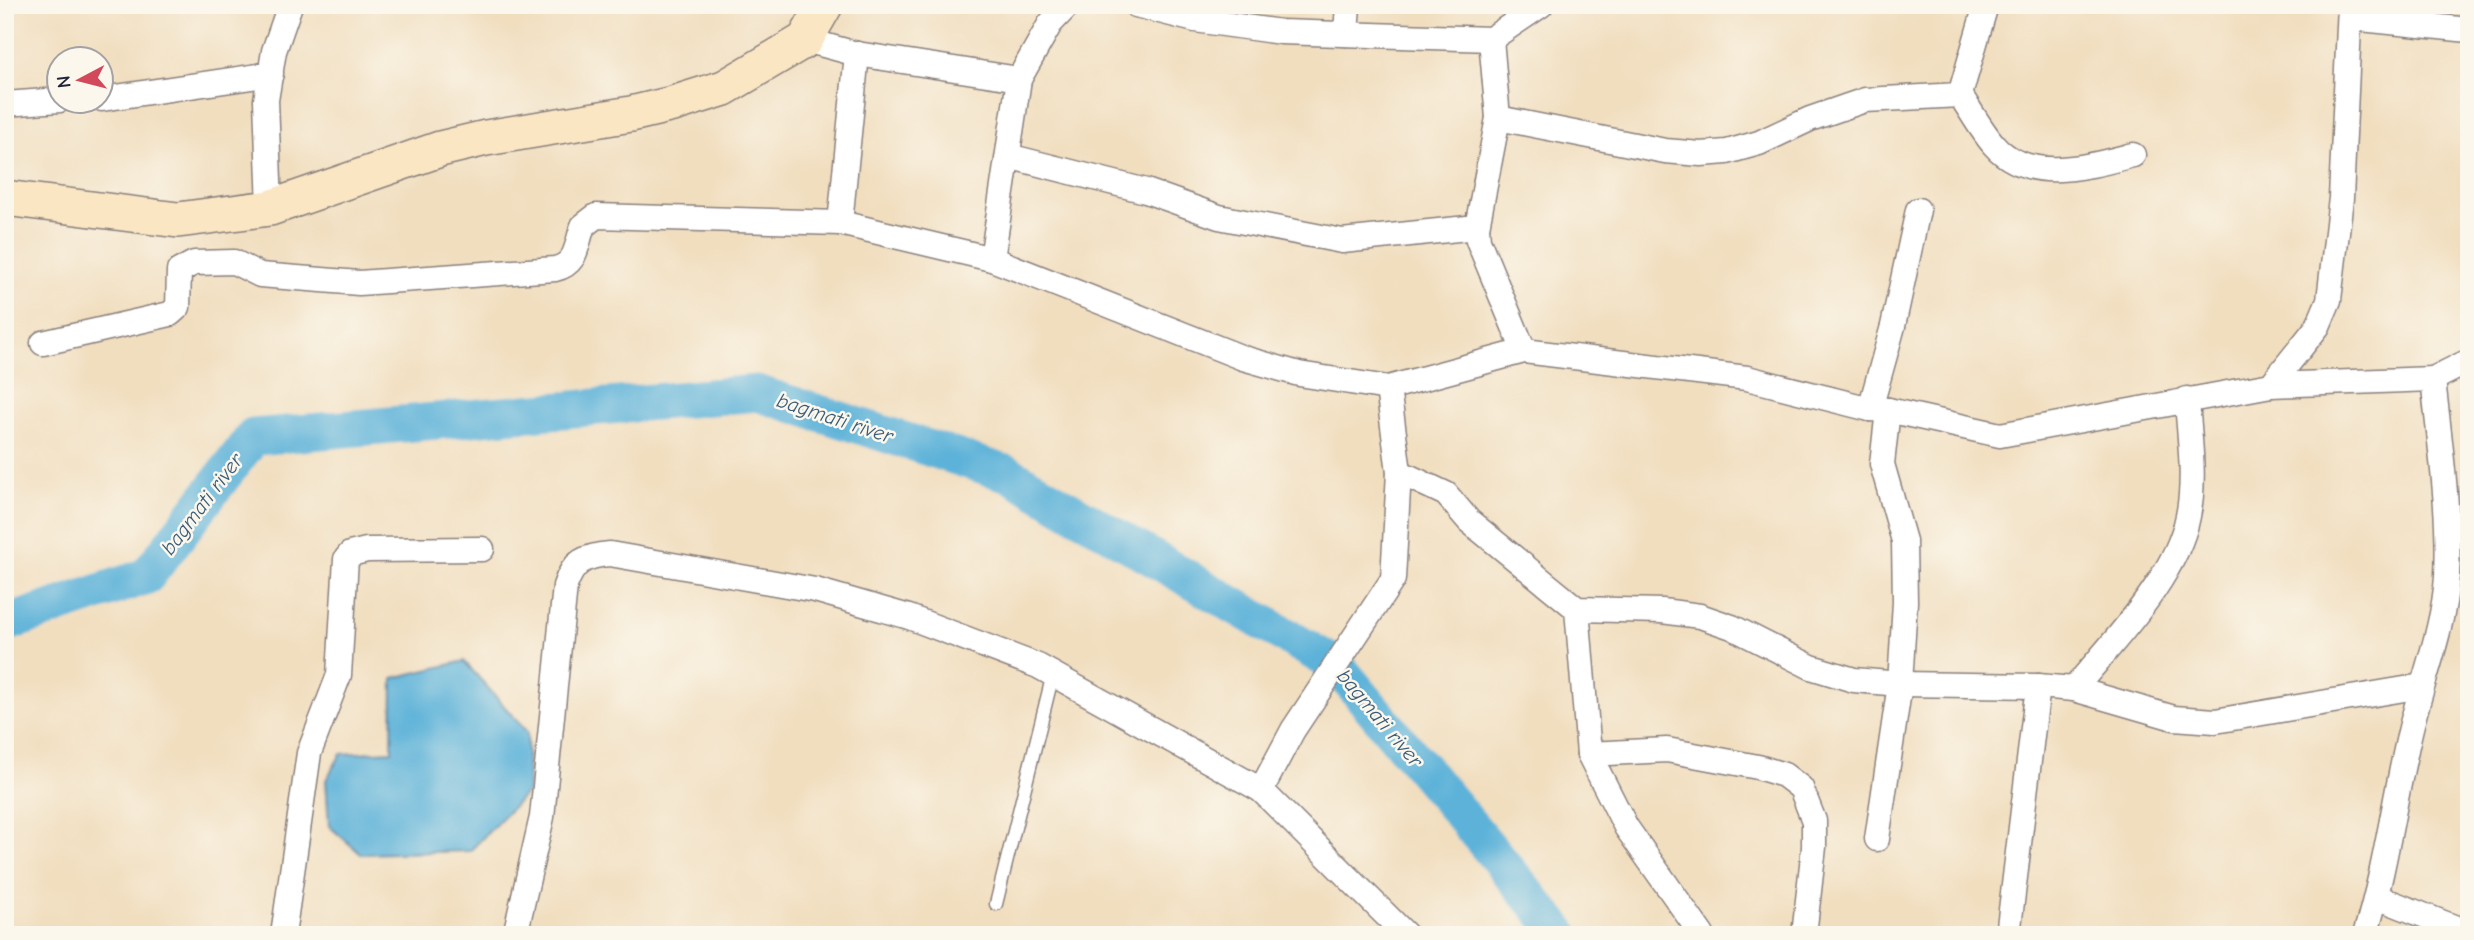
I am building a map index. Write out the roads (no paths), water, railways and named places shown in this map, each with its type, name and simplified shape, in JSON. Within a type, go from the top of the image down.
[{"type":"street","points":[[270,208],[266,100],[274,51],[290,5]]},
{"type":"street","points":[[5,198],[178,220],[270,208],[440,149],[673,104],[724,88],[804,40],[825,5]]},
{"type":"street","points":[[992,259],[1019,79],[1050,24],[1068,5]]},
{"type":"street","points":[[1136,5],[1228,25],[1281,32],[1491,39],[1541,5]]},
{"type":"street","points":[[1346,34],[1348,5]]},
{"type":"street","points":[[1960,95],[1986,5]]},
{"type":"street","points":[[2271,385],[2318,326],[2329,300],[2341,198],[2350,12],[2469,30]]},
{"type":"street","points":[[1491,39],[1498,118],[1477,227],[1481,255],[1524,351]]},
{"type":"street","points":[[804,40],[857,54],[1019,79]]},
{"type":"street","points":[[841,223],[857,54]]},
{"type":"street","points":[[116,97],[271,74]]},
{"type":"street","points":[[1498,118],[1665,151],[1701,154],[1727,152],[1759,143],[1810,120],[1865,100],[1960,95]]},
{"type":"street","points":[[1960,95],[1995,146],[2010,159],[2034,167],[2088,167],[2133,155]]},
{"type":"street","points":[[5,104],[46,101]]},
{"type":"street","points":[[1007,156],[1146,191],[1219,217],[1342,242],[1477,227]]},
{"type":"street","points":[[1877,839],[1900,684],[1905,602],[1903,541],[1882,464],[1879,410],[1893,326],[1918,210]]},
{"type":"street","points":[[43,343],[170,314],[178,307],[180,300],[179,271],[194,263],[234,262],[260,275],[359,283],[563,267],[575,256],[583,226],[596,216],[841,223],[992,259],[1243,358],[1299,374],[1388,388],[1524,351],[1747,378],[1879,410],[2000,435],[2271,385],[2433,379],[2469,360]]},
{"type":"street","points":[[2365,935],[2377,897],[2422,686],[2440,623],[2447,578],[2446,516],[2433,379]]},
{"type":"street","points":[[1261,790],[1293,730],[1392,579],[1399,472],[1388,388]]},
{"type":"street","points":[[2074,689],[2147,599],[2162,575],[2188,520],[2191,479],[2187,399]]},
{"type":"street","points":[[1399,472],[1446,494],[1469,521],[1577,609],[1662,611],[1700,616],[1732,627],[1831,675],[1900,684],[2038,685],[2074,689],[2194,722],[2216,721],[2422,686]]},
{"type":"street","points":[[283,935],[309,753],[339,675],[346,559],[349,554],[367,550],[482,549]]},
{"type":"street","points":[[515,935],[541,817],[565,586],[570,570],[579,561],[593,555],[610,554],[815,590],[909,617],[1053,674],[1261,790],[1406,935]]},
{"type":"street","points":[[1577,609],[1588,754],[1626,827],[1702,935]]},
{"type":"street","points":[[2008,935],[2038,685]]},
{"type":"street","points":[[1588,754],[1667,750],[1758,766],[1784,775],[1801,788],[1814,821],[1813,861],[1804,935]]},
{"type":"street","points":[[2377,897],[2469,933]]},
{"type":"lane","points":[[996,904],[1053,674]]},
{"type":"water","points":[[464,661],[527,732],[528,791],[470,851],[361,854],[329,826],[326,780],[341,754],[392,751],[393,678]]},
{"type":"waterway","name":"bagmati river","points":[[5,624],[147,576],[253,437],[757,393],[1009,474],[1336,665],[1562,935]]}]
